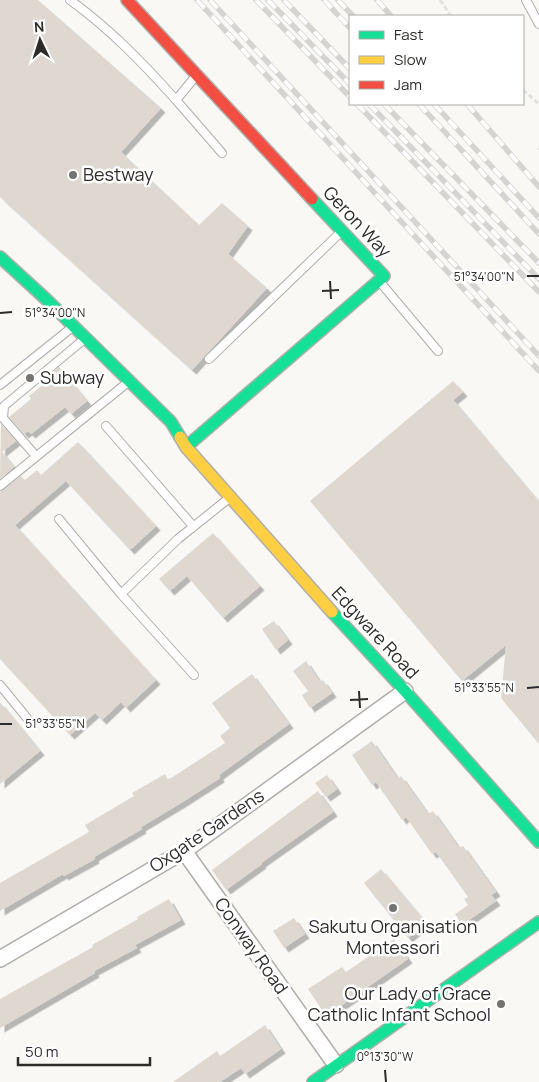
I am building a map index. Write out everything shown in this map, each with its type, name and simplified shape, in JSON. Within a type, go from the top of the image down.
[{"type":"street","name":"Geron Way","points":[[127,0],[384,276],[186,447]]},
{"type":"street","name":"Edgware Road","points":[[0,257],[74,326],[171,422],[186,447],[539,842]]},
{"type":"street","points":[[59,332],[78,350]]},
{"type":"street","name":"Edgware Road","points":[[170,440],[186,447]]},
{"type":"street","name":"Oxgate Gardens","points":[[0,958],[184,850],[405,691]]},
{"type":"street","name":"Conway Road","points":[[184,850],[336,1065]]},
{"type":"street","points":[[313,1082],[539,922]]},
{"type":"lane","points":[[70,0],[124,44],[222,153]]},
{"type":"lane","points":[[526,0],[539,24]]},
{"type":"lane","points":[[176,100],[196,74]]},
{"type":"lane","points":[[209,360],[342,231]]},
{"type":"lane","points":[[378,280],[438,351]]},
{"type":"lane","points":[[0,385],[59,332],[74,326]]},
{"type":"lane","points":[[36,456],[3,418],[4,406],[78,350],[86,338]]},
{"type":"lane","points":[[0,486],[130,381]]},
{"type":"lane","points":[[106,426],[193,526]]},
{"type":"lane","points":[[121,594],[193,526],[231,496]]},
{"type":"lane","points":[[59,519],[121,594],[194,675]]},
{"type":"lane","points":[[0,685],[27,718]]},
{"type":"path","points":[[440,0],[449,15]]},
{"type":"path","points":[[524,91],[539,104]]},
{"type":"building","name":"Bestway","points":[[0,0],[38,0],[161,108],[121,152],[199,225],[222,203],[248,226],[228,254],[267,288],[192,370],[0,197]]},
{"type":"building","points":[[59,367],[87,401],[71,414],[65,407],[31,434],[28,431],[24,434],[9,417],[31,399],[29,396],[45,383],[43,381]]},
{"type":"building","points":[[453,381],[463,392],[453,400],[539,502],[539,744],[501,698],[506,645],[462,681],[310,501]]},
{"type":"building","points":[[1,424],[16,441],[2,452],[14,467],[0,479]]},
{"type":"building","points":[[78,442],[156,526],[130,550],[66,481],[15,525],[156,680],[126,708],[121,702],[102,720],[95,713],[70,735],[0,659],[0,492],[21,476],[25,480],[37,470],[41,475]]},
{"type":"building","points":[[213,533],[260,586],[223,618],[187,576],[170,591],[159,579]]},
{"type":"building","points":[[274,621],[288,640],[276,650],[262,629]]},
{"type":"building","points":[[306,661],[320,682],[323,680],[332,693],[310,708],[302,695],[308,691],[293,671]]},
{"type":"building","points":[[252,674],[289,724],[219,775],[220,778],[141,827],[142,829],[94,857],[95,859],[64,876],[63,874],[0,911],[0,883],[89,832],[85,825],[134,796],[132,793],[165,774],[168,780],[225,743],[220,736],[230,728],[212,703]]},
{"type":"building","points":[[0,702],[40,751],[0,784]]},
{"type":"building","points":[[372,741],[398,779],[401,776],[428,814],[433,811],[459,848],[463,846],[496,892],[491,895],[496,901],[462,925],[455,914],[468,905],[464,899],[468,897],[436,852],[432,854],[406,817],[402,820],[376,782],[372,785],[352,755]]},
{"type":"building","points":[[327,775],[337,789],[326,797],[315,783]]},
{"type":"building","points":[[318,791],[333,812],[226,890],[212,870]]},
{"type":"building","points":[[381,869],[426,923],[408,938],[364,883]]},
{"type":"building","points":[[169,899],[181,920],[135,945],[137,948],[94,971],[95,973],[0,1028],[0,999],[93,947],[92,945]]},
{"type":"building","points":[[294,918],[305,934],[284,948],[273,931]]},
{"type":"building","points":[[394,939],[408,959],[326,1016],[308,989],[342,967],[346,972]]},
{"type":"building","points":[[265,1025],[281,1049],[245,1074],[241,1068],[220,1082],[173,1082],[217,1051],[220,1056]]},
{"type":"railway","points":[[197,0],[539,371]]},
{"type":"railway","points":[[210,0],[539,356]]},
{"type":"railway","points":[[256,0],[349,96]]},
{"type":"railway","points":[[268,0],[349,83]]},
{"type":"railway","points":[[284,0],[349,68]]},
{"type":"railway","points":[[324,0],[349,27]]},
{"type":"railway","points":[[338,0],[352,15]]},
{"type":"railway","points":[[377,0],[390,15]]},
{"type":"railway","points":[[358,105],[539,292]]},
{"type":"railway","points":[[370,105],[539,279]]},
{"type":"railway","points":[[385,105],[539,263]]},
{"type":"railway","points":[[420,105],[539,234]]},
{"type":"railway","points":[[435,105],[539,218]]},
{"type":"railway","points":[[468,105],[539,187]]},
{"type":"traffic: fast","points":[[186,447],[384,276],[312,199]]},
{"type":"traffic: fast","points":[[0,257],[48,301],[171,422],[180,437]]},
{"type":"traffic: fast","points":[[332,612],[539,842]]},
{"type":"traffic: fast","points":[[313,1082],[539,922]]},
{"type":"traffic: slow","points":[[180,437],[186,447],[332,612]]},
{"type":"traffic: jam","points":[[127,0],[312,199]]},
{"type":"place","name":"Bestway","points":[[73,175]]},
{"type":"place","name":"Subway","points":[[30,378]]},
{"type":"place","name":"Sakutu Organisation Montessori","points":[[393,908]]},
{"type":"place","name":"Our Lady of Grace Catholic Infant School","points":[[501,1004]]}]
